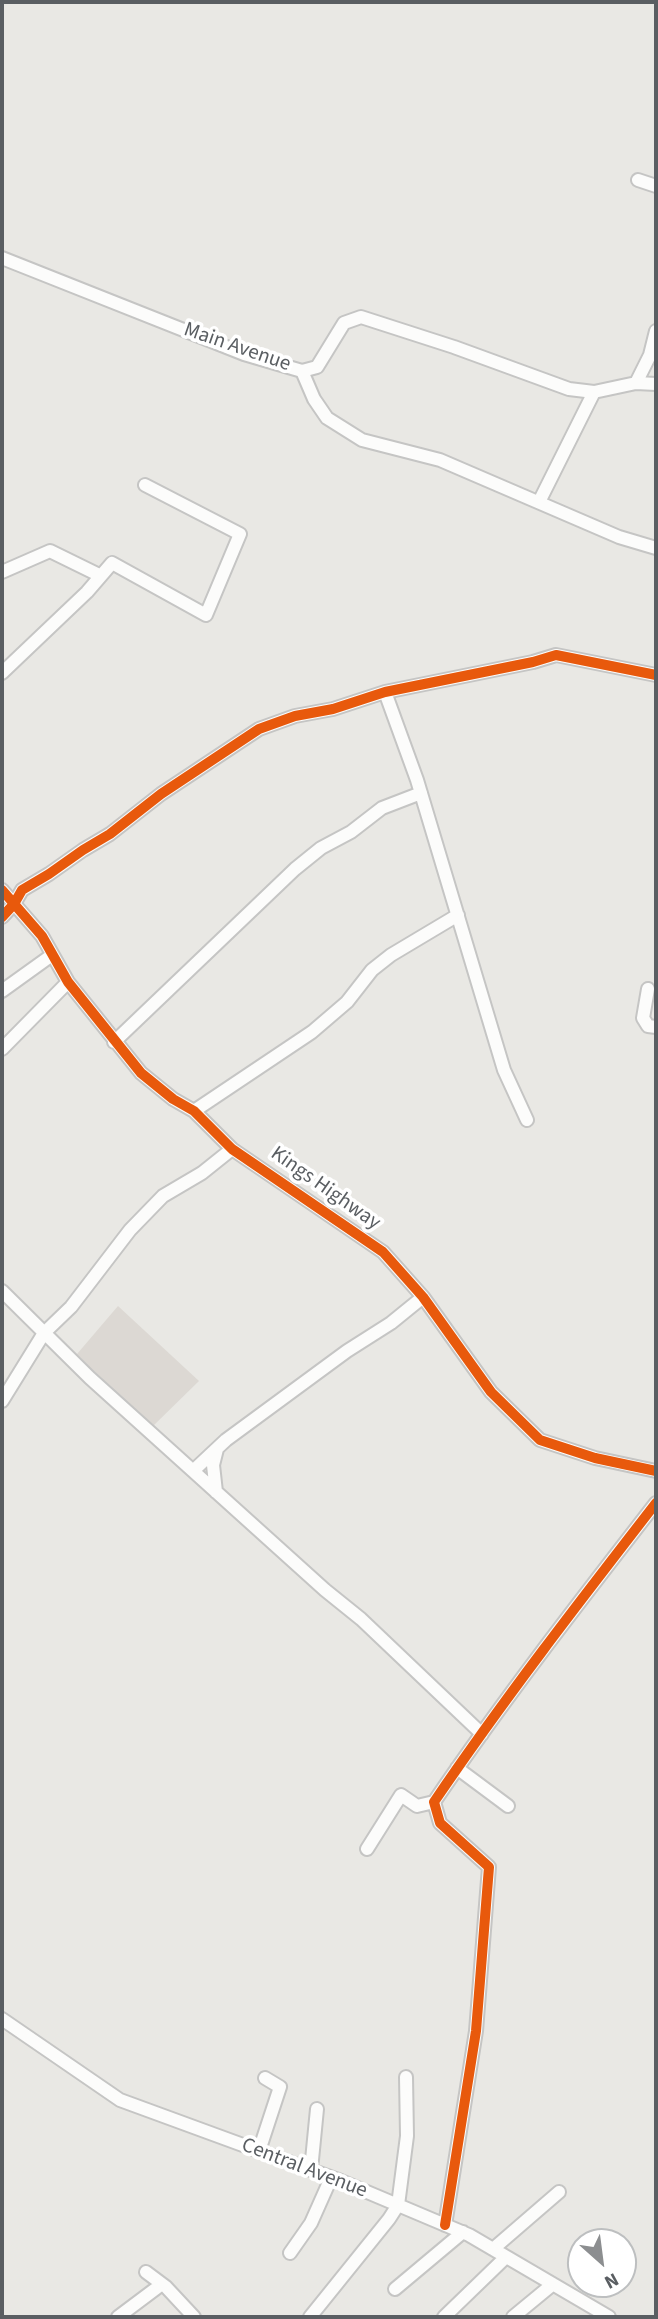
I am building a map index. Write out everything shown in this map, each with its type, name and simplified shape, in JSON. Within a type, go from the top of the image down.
[{"type":"street","points":[[638,180],[656,186]]},
{"type":"street","name":"Main Avenue","points":[[2,258],[244,354],[302,371],[317,367],[344,323],[361,317],[569,389],[594,392],[636,383],[656,384]]},
{"type":"street","points":[[636,383],[650,355],[656,331]]},
{"type":"street","points":[[302,371],[314,399],[327,418],[362,440],[440,460],[619,537],[656,548]]},
{"type":"street","points":[[539,502],[594,392]]},
{"type":"street","points":[[2,673],[42,637],[112,563],[206,615],[240,534],[145,485]]},
{"type":"street","points":[[2,572],[50,551],[101,576]]},
{"type":"street","points":[[2,917],[22,890],[110,834],[162,794],[259,729],[295,716],[333,709],[385,692],[556,655],[656,675]]},
{"type":"street","points":[[385,692],[421,793],[505,1070],[527,1120]]},
{"type":"street","points":[[114,1042],[295,869],[321,848],[351,832],[382,808],[421,793]]},
{"type":"street","name":"Kings Highway","points":[[2,890],[42,936],[68,982],[141,1073],[173,1099],[194,1111],[232,1149],[383,1252],[423,1297],[491,1392],[540,1440],[595,1458],[656,1471]]},
{"type":"street","points":[[194,1111],[312,1032],[347,1002],[372,970],[391,955],[458,915]]},
{"type":"street","points":[[2,991],[52,955]]},
{"type":"street","points":[[2,1049],[68,982]]},
{"type":"street","points":[[648,989],[643,1018],[648,1026],[656,1027]]},
{"type":"street","points":[[2,1401],[44,1334],[71,1307],[130,1230],[163,1196],[202,1173],[232,1149]]},
{"type":"street","points":[[2,1291],[44,1334],[216,1492],[369,1626],[482,1734]]},
{"type":"street","points":[[194,1470],[276,1402],[347,1350],[391,1323],[423,1297]]},
{"type":"street","points":[[216,1492],[213,1465],[217,1449]]},
{"type":"street","points":[[367,1849],[401,1796],[417,1806],[434,1802],[574,1608],[656,1503]]},
{"type":"street","points":[[457,1768],[508,1806]]},
{"type":"street","points":[[434,1802],[440,1824],[489,1867],[476,2031],[445,2225]]},
{"type":"street","name":"Central Avenue","points":[[2,2019],[120,2100],[311,2170],[463,2232],[604,2316]]},
{"type":"street","points":[[310,2317],[389,2220],[398,2205],[407,2136],[406,2077]]},
{"type":"street","points":[[259,2151],[280,2087],[265,2078]]},
{"type":"street","points":[[311,2170],[317,2109]]},
{"type":"street","points":[[290,2253],[311,2223],[331,2178]]},
{"type":"street","points":[[493,2249],[559,2192]]},
{"type":"street","points":[[395,2289],[463,2232]]},
{"type":"street","points":[[444,2317],[506,2257]]},
{"type":"street","points":[[146,2272],[162,2284],[194,2317]]},
{"type":"street","points":[[118,2317],[162,2284]]},
{"type":"street","points":[[513,2317],[553,2284]]},
{"type":"shaded area","points":[[118,1306],[199,1381],[150,1429],[77,1354]]},
{"type":"cycle path","points":[[2,917],[22,890],[110,834],[161,794],[259,729],[295,716],[333,709],[385,692],[556,655],[656,675]]},
{"type":"cycle path","points":[[2,890],[42,936],[68,982],[141,1073],[173,1099],[194,1111],[232,1149],[383,1252],[423,1297],[491,1392],[540,1440],[595,1458],[656,1471]]},
{"type":"cycle path","points":[[445,2225],[476,2031],[489,1867],[440,1823],[434,1802],[515,1688],[656,1503]]}]
